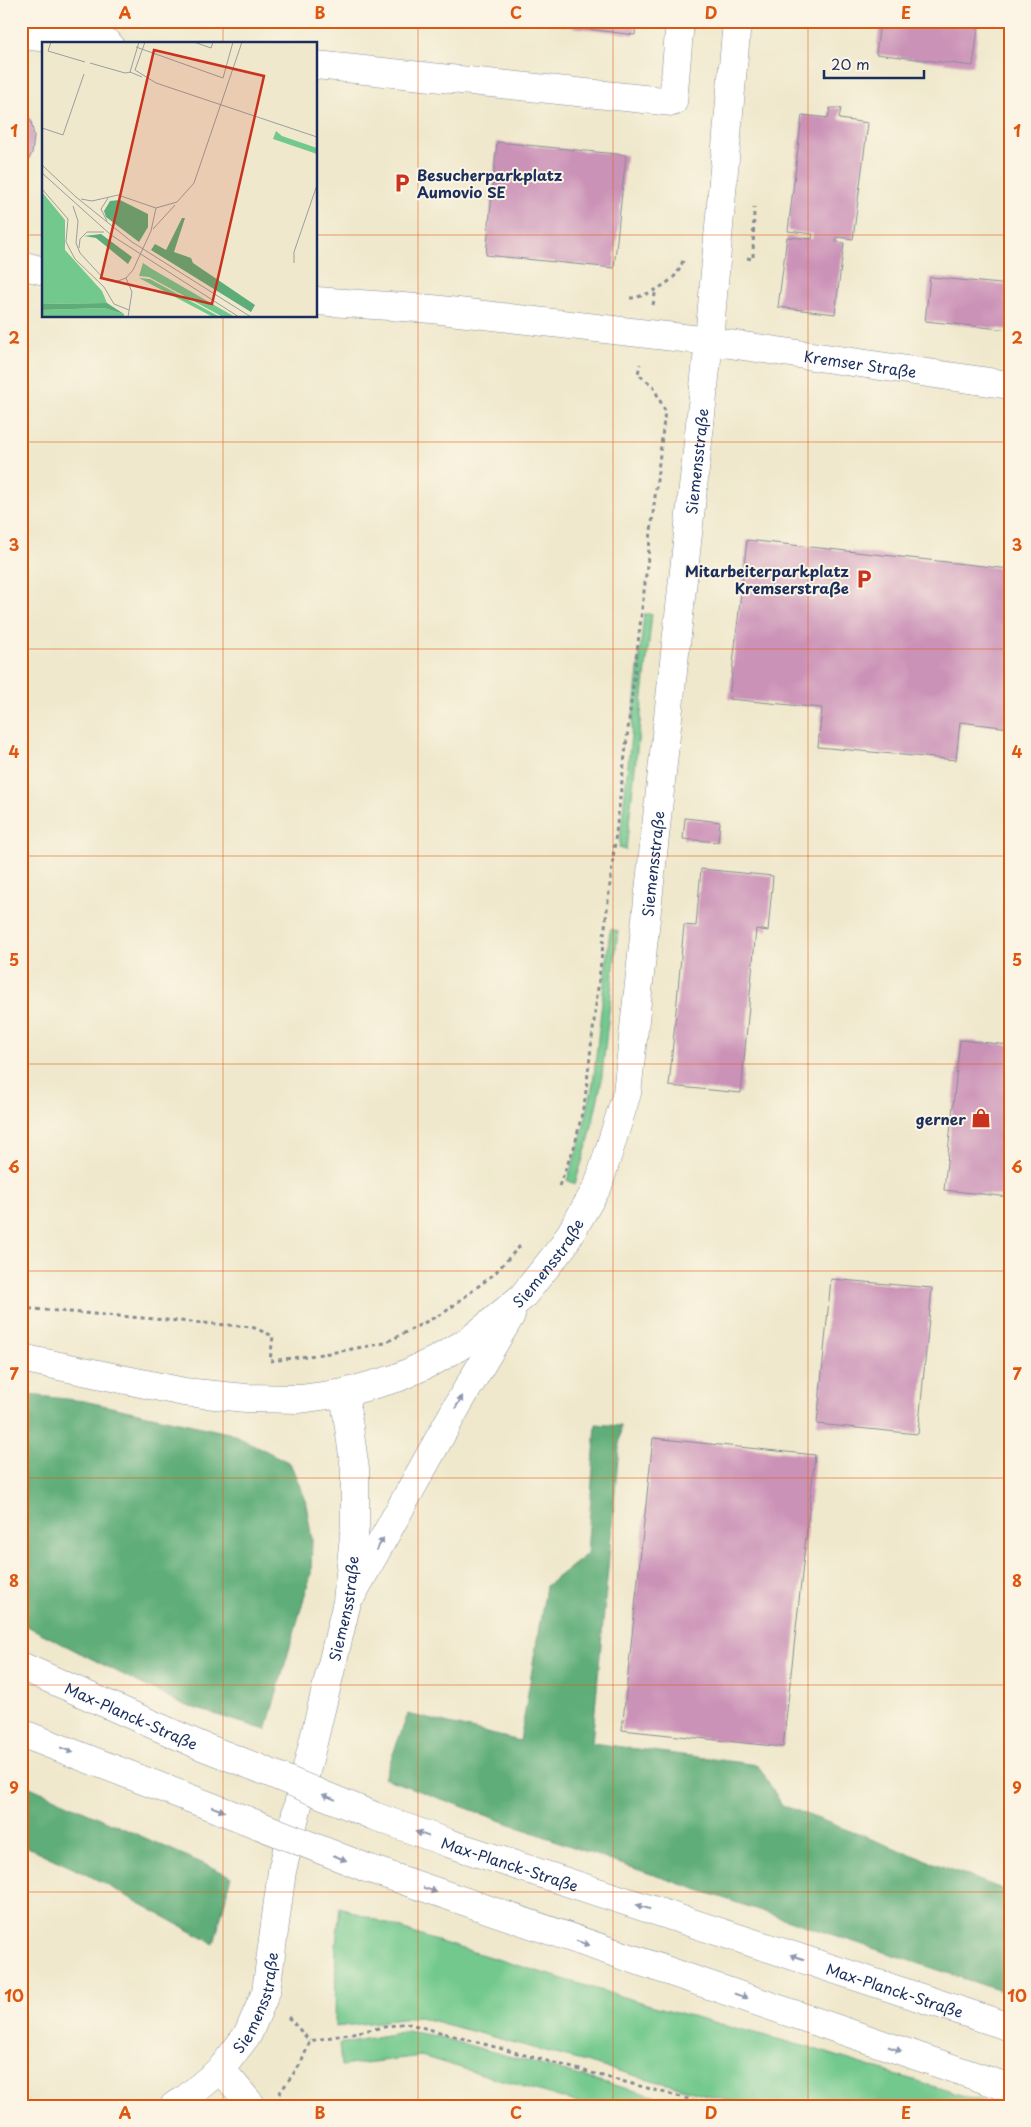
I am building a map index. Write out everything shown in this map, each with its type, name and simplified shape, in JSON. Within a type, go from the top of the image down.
[{"type":"main road","points":[[318,65],[673,102],[680,21]]},
{"type":"main road","name":"Siemensstraße","points":[[174,2106],[183,2101],[221,2069],[248,2034],[266,1992],[282,1871],[348,1602],[355,1526],[355,1469],[344,1393],[397,1378],[436,1360],[470,1340],[522,1297],[563,1246],[598,1186],[627,1093],[709,341],[737,21]]},
{"type":"main road","points":[[21,35],[89,42]]},
{"type":"main road","points":[[21,265],[42,270]]},
{"type":"main road","points":[[318,301],[432,309],[709,341]]},
{"type":"main road","name":"Kremser Straße","points":[[709,341],[1010,384]]},
{"type":"main road","points":[[348,1602],[460,1401],[522,1297]]},
{"type":"main road","points":[[21,1358],[184,1392],[246,1398],[300,1399],[344,1393]]},
{"type":"main road","name":"Max-Planck-Straße","points":[[24,1667],[199,1745],[374,1816],[448,1843],[1010,2027]]},
{"type":"main road","points":[[21,1733],[367,1868],[1010,2088]]},
{"type":"main road","points":[[221,2069],[264,2103]]},
{"type":"path","points":[[628,298],[636,298],[656,290],[676,275],[685,251]]},
{"type":"path","points":[[558,1189],[575,1145],[585,1099],[610,901],[665,411],[653,386],[638,374],[656,290]]},
{"type":"path","points":[[21,1308],[252,1327],[273,1336],[270,1361],[385,1343],[445,1312],[494,1274],[524,1242]]},
{"type":"path","points":[[264,2103],[301,2063],[310,2041],[406,2023],[714,2106]]},
{"type":"green space","points":[[644,614],[652,614],[626,850],[619,848]]},
{"type":"green space","points":[[610,929],[618,931],[601,1084],[589,1139],[575,1184],[567,1180],[581,1138],[593,1084]]},
{"type":"green space","points":[[21,1394],[84,1401],[233,1434],[290,1463],[305,1498],[312,1540],[311,1574],[266,1730],[181,1704],[21,1623]]},
{"type":"green space","points":[[596,1424],[621,1426],[592,1743],[758,1765],[782,1805],[1010,1892],[1010,1994],[609,1860],[384,1778],[408,1714],[520,1741],[546,1586],[587,1554]]},
{"type":"green space","points":[[21,1783],[231,1876],[214,1944],[92,1877],[21,1844]]},
{"type":"green space","points":[[340,1907],[430,1939],[643,2003],[814,2049],[997,2106],[748,2106],[419,2017],[335,2027],[336,1943]]},
{"type":"green space","points":[[407,2031],[435,2036],[690,2106],[589,2106],[421,2056],[341,2066],[339,2044]]},
{"type":"building","points":[[525,21],[636,21],[635,35]]},
{"type":"building","points":[[880,21],[979,21],[973,66],[876,54]]},
{"type":"building","points":[[21,103],[31,121],[34,136],[32,153],[21,174]]},
{"type":"building","points":[[830,108],[841,108],[839,119],[868,123],[853,239],[837,237],[836,242],[844,243],[835,314],[778,307],[787,237],[812,239],[813,234],[788,231],[802,115],[828,118]]},
{"type":"building","points":[[497,142],[626,155],[614,268],[486,255]]},
{"type":"building","points":[[930,277],[1010,285],[1010,330],[925,321]]},
{"type":"building","points":[[747,540],[1010,569],[1010,728],[960,722],[956,760],[818,747],[822,708],[729,699]]},
{"type":"building","points":[[685,818],[720,822],[718,842],[683,839]]},
{"type":"building","points":[[701,869],[773,876],[768,931],[756,929],[741,1093],[669,1086],[684,925],[696,926]]},
{"type":"building","name":"gerner","points":[[960,1040],[1010,1045],[1010,1197],[944,1190]]},
{"type":"building","points":[[831,1279],[932,1288],[918,1434],[817,1424]]},
{"type":"building","points":[[653,1438],[815,1455],[783,1747],[622,1730]]},
{"type":"place","name":"Besucherparkplatz Aumovio SE","points":[[402,183]]},
{"type":"place","name":"Mitarbeiterparkplatz Kremserstraße","points":[[864,579]]},
{"type":"place","name":"gerner","points":[[981,1118]]}]
